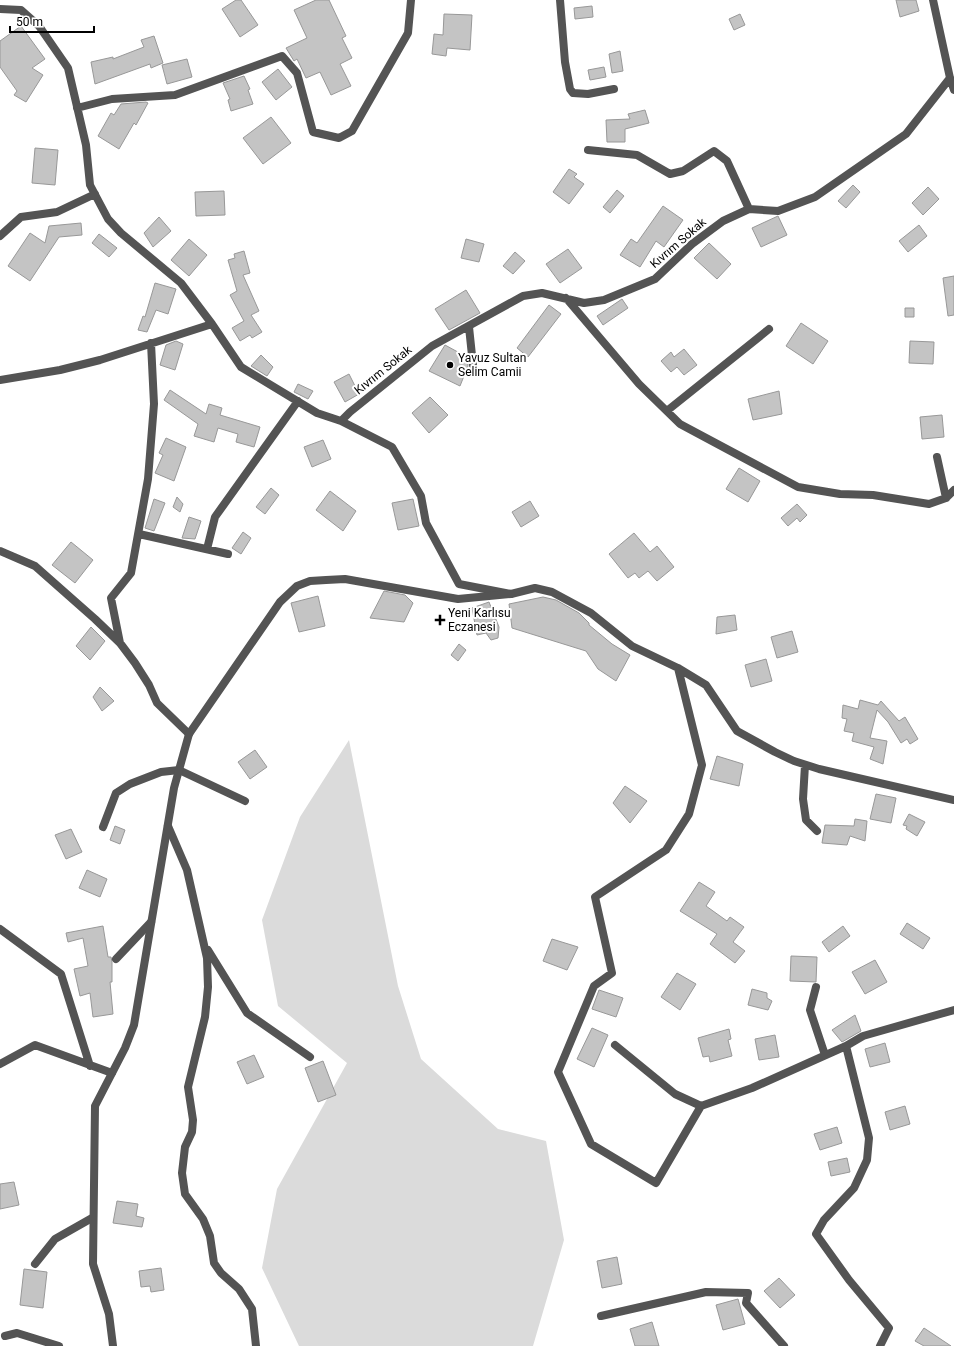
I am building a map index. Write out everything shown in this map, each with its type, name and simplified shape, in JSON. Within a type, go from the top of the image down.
[{"type":"street","points":[[77,108],[112,99],[175,95],[282,56],[297,73],[313,132],[339,138],[352,131],[408,33],[411,0]]},
{"type":"street","points":[[560,0],[565,62],[570,89],[573,93],[588,94],[614,88]]},
{"type":"street","points":[[933,0],[954,90]]},
{"type":"street","points":[[0,9],[21,10],[39,26],[68,68],[86,145],[90,185],[108,219],[121,233],[181,283],[212,324],[241,367],[317,413],[341,421],[392,448],[421,496],[426,523],[459,584],[511,594]]},
{"type":"street","name":"Kıvrım Sokak","points":[[341,421],[350,412],[432,346],[523,296],[542,293],[584,303],[604,300],[655,279],[692,244],[723,221],[749,209],[778,211],[815,197],[906,134],[950,78]]},
{"type":"street","points":[[588,150],[637,156],[670,174],[684,171],[714,151],[727,161],[749,209]]},
{"type":"street","points":[[0,236],[21,218],[57,212],[95,194]]},
{"type":"street","points":[[566,298],[639,384],[668,410],[680,424],[798,487],[840,494],[873,495],[929,504],[946,498],[954,490]]},
{"type":"street","points":[[0,380],[60,370],[212,324]]},
{"type":"street","points":[[469,327],[473,365]]},
{"type":"street","points":[[668,410],[769,330]]},
{"type":"street","points":[[120,643],[112,598],[131,573],[148,479],[154,404],[151,343]]},
{"type":"street","points":[[207,549],[215,518],[298,401]]},
{"type":"street","points":[[937,458],[946,498]]},
{"type":"street","points":[[139,534],[228,554]]},
{"type":"street","points":[[0,551],[35,566],[95,618],[120,643],[138,668],[157,703],[189,734]]},
{"type":"street","points":[[113,1346],[109,1314],[93,1264],[92,1218],[95,1106],[134,1025],[174,788],[189,734],[280,602],[297,586],[310,581],[345,579],[458,599],[511,594],[535,588],[552,592],[591,613],[632,646],[678,668],[706,685],[737,731],[775,752],[805,765],[854,778],[954,800]]},
{"type":"street","points":[[678,668],[702,765],[689,814],[666,850],[595,897],[612,973],[594,986],[558,1072],[590,1144],[656,1183],[701,1106],[752,1088],[846,1046],[863,1036],[954,1010]]},
{"type":"street","points":[[805,765],[803,799],[806,820],[817,831]]},
{"type":"street","points":[[103,827],[116,793],[130,784],[161,772],[179,770],[245,801]]},
{"type":"street","points":[[168,826],[187,870],[207,958],[208,987],[205,1017],[188,1087],[193,1120],[192,1132],[185,1147],[182,1173],[185,1194],[203,1219],[210,1236],[214,1262],[221,1273],[239,1289],[252,1310],[256,1346]]},
{"type":"street","points":[[116,959],[151,922]]},
{"type":"street","points":[[0,929],[61,974],[90,1066]]},
{"type":"street","points":[[203,940],[247,1013],[310,1057]]},
{"type":"street","points":[[816,988],[810,1010],[825,1055]]},
{"type":"street","points":[[0,1064],[35,1045],[112,1073]]},
{"type":"street","points":[[615,1045],[675,1094],[701,1106]]},
{"type":"street","points":[[846,1046],[869,1138],[867,1160],[854,1188],[824,1220],[816,1234],[849,1280],[889,1328],[880,1346]]},
{"type":"street","points":[[35,1264],[55,1239],[92,1218]]},
{"type":"street","points":[[601,1316],[706,1292],[748,1293],[746,1303],[784,1346]]},
{"type":"street","points":[[5,1336],[17,1333],[59,1346]]},
{"type":"shaded area","points":[[349,740],[398,986],[421,1059],[498,1129],[546,1141],[564,1240],[533,1346],[299,1346],[262,1268],[277,1189],[347,1063],[278,1006],[262,920],[300,817]]},
{"type":"building","points":[[236,0],[241,0],[258,25],[240,37],[222,9]]},
{"type":"building","points":[[316,0],[329,0],[346,36],[342,38],[352,58],[340,64],[351,86],[331,95],[320,72],[306,78],[297,59],[294,61],[286,48],[307,38],[294,10]]},
{"type":"building","points":[[896,0],[916,0],[919,11],[900,17]]},
{"type":"building","points":[[592,6],[593,17],[575,19],[574,8]]},
{"type":"building","points":[[444,14],[472,15],[470,50],[447,48],[446,56],[432,54],[434,34],[443,35]]},
{"type":"building","points":[[740,14],[745,25],[734,30],[729,19]]},
{"type":"building","points":[[21,26],[45,59],[32,68],[43,75],[26,102],[14,95],[17,91],[0,67],[0,41]]},
{"type":"building","points":[[154,36],[163,63],[151,68],[150,64],[95,84],[91,62],[113,57],[113,59],[144,47],[141,40]]},
{"type":"building","points":[[620,51],[623,71],[612,73],[609,54]]},
{"type":"building","points":[[187,59],[192,77],[167,84],[162,65]]},
{"type":"building","points":[[604,67],[606,77],[590,80],[588,70]]},
{"type":"building","points":[[278,69],[292,87],[276,100],[262,82]]},
{"type":"building","points":[[244,76],[250,89],[248,90],[253,104],[231,111],[228,100],[230,99],[223,83]]},
{"type":"building","points":[[148,103],[136,125],[134,123],[119,149],[98,136],[111,113],[114,115],[121,104]]},
{"type":"building","points":[[645,110],[649,123],[625,129],[625,142],[607,142],[606,120],[630,119],[628,114]]},
{"type":"building","points":[[271,117],[291,143],[263,164],[243,138]]},
{"type":"building","points":[[35,148],[58,150],[55,185],[32,183]]},
{"type":"building","points":[[569,169],[577,174],[574,177],[584,184],[569,204],[553,192]]},
{"type":"building","points":[[853,185],[860,192],[846,208],[838,201]]},
{"type":"building","points":[[928,187],[939,199],[923,215],[912,203]]},
{"type":"building","points":[[617,190],[624,196],[610,213],[603,207]]},
{"type":"building","points":[[224,191],[225,215],[196,216],[195,192]]},
{"type":"building","points":[[663,206],[683,220],[664,247],[656,241],[640,267],[620,255],[631,239],[637,243]]},
{"type":"building","points":[[778,216],[787,235],[761,247],[752,228]]},
{"type":"building","points":[[159,217],[171,231],[153,247],[144,233]]},
{"type":"building","points":[[81,223],[82,235],[59,237],[30,281],[8,266],[30,233],[45,243],[49,226]]},
{"type":"building","points":[[919,225],[927,236],[908,252],[899,241]]},
{"type":"building","points":[[99,234],[117,248],[109,257],[92,243]]},
{"type":"building","points":[[189,239],[207,255],[189,276],[171,260]]},
{"type":"building","points":[[466,239],[484,244],[479,262],[461,258]]},
{"type":"building","points":[[709,243],[731,264],[717,279],[694,258]]},
{"type":"building","points":[[568,249],[582,268],[560,283],[546,264]]},
{"type":"building","points":[[244,251],[250,273],[243,275],[259,311],[251,315],[262,332],[252,338],[250,335],[240,341],[232,328],[244,321],[230,295],[237,291],[228,260],[235,258],[234,254]]},
{"type":"building","points":[[515,252],[525,261],[513,274],[503,266]]},
{"type":"building","points":[[954,276],[954,315],[948,316],[943,278]]},
{"type":"building","points":[[155,283],[176,289],[168,314],[156,310],[147,332],[138,330],[143,316],[145,317]]},
{"type":"building","points":[[466,290],[480,313],[449,330],[435,309]]},
{"type":"building","points":[[622,299],[628,308],[603,325],[597,316]]},
{"type":"building","points":[[549,305],[561,314],[528,357],[517,348]]},
{"type":"building","points":[[905,308],[914,308],[914,317],[905,317]]},
{"type":"building","points":[[801,323],[828,341],[813,364],[786,346]]},
{"type":"building","points":[[176,341],[183,344],[175,370],[160,365],[166,345]]},
{"type":"building","points":[[910,341],[934,342],[933,364],[909,363]]},
{"type":"building","name":"Yavuz Sultan Selim Camii","points":[[445,345],[467,357],[468,366],[460,386],[429,371]]},
{"type":"building","points":[[684,349],[697,365],[684,375],[677,367],[671,372],[661,361],[671,352],[674,357]]},
{"type":"building","points":[[261,355],[273,367],[267,376],[251,366]]},
{"type":"building","points":[[349,374],[359,394],[345,402],[334,382]]},
{"type":"building","points":[[298,384],[313,391],[308,399],[294,392]]},
{"type":"building","points":[[170,390],[206,414],[209,404],[222,408],[220,415],[260,427],[254,447],[236,442],[238,434],[218,428],[214,442],[194,436],[198,424],[164,400]]},
{"type":"building","points":[[779,391],[782,414],[753,420],[748,399]]},
{"type":"building","points":[[430,397],[448,415],[429,433],[412,413]]},
{"type":"building","points":[[942,415],[944,437],[922,439],[920,417]]},
{"type":"building","points":[[166,438],[186,447],[174,481],[155,473],[163,455],[159,453]]},
{"type":"building","points":[[323,440],[331,459],[312,467],[304,447]]},
{"type":"building","points":[[739,468],[760,481],[748,502],[726,489]]},
{"type":"building","points":[[271,488],[279,495],[265,514],[256,507]]},
{"type":"building","points":[[330,491],[356,511],[343,531],[316,510]]},
{"type":"building","points":[[177,497],[183,504],[180,512],[173,507]]},
{"type":"building","points":[[154,499],[165,503],[154,531],[145,528]]},
{"type":"building","points":[[413,499],[419,526],[398,530],[392,503]]},
{"type":"building","points":[[530,501],[539,516],[521,527],[512,512]]},
{"type":"building","points":[[797,504],[807,515],[800,522],[797,518],[788,526],[781,518]]},
{"type":"building","points":[[189,517],[201,521],[195,539],[182,538]]},
{"type":"building","points":[[243,532],[251,538],[241,554],[232,548]]},
{"type":"building","points":[[634,533],[650,552],[657,546],[674,567],[657,581],[648,571],[639,578],[635,573],[628,578],[609,554]]},
{"type":"building","points":[[71,542],[93,560],[75,583],[52,565]]},
{"type":"building","points":[[384,591],[405,595],[413,603],[404,622],[370,618]]},
{"type":"building","points":[[318,596],[325,626],[299,632],[291,603]]},
{"type":"building","points":[[543,597],[556,600],[579,613],[589,623],[589,625],[612,644],[630,655],[616,681],[598,669],[586,651],[512,628],[509,604]]},
{"type":"building","points":[[489,602],[499,627],[498,638],[491,640],[486,633],[477,635],[472,608]]},
{"type":"building","points":[[735,615],[737,630],[716,634],[717,617]]},
{"type":"building","points":[[91,627],[105,641],[90,660],[76,646]]},
{"type":"building","points":[[792,631],[798,652],[777,658],[771,637]]},
{"type":"building","points":[[459,644],[466,650],[458,661],[451,655]]},
{"type":"building","points":[[766,659],[772,681],[751,687],[745,665]]},
{"type":"building","points":[[100,687],[114,701],[102,711],[93,697]]},
{"type":"building","points":[[860,700],[878,705],[881,701],[899,721],[905,717],[918,739],[910,744],[907,739],[901,743],[888,722],[877,710],[870,738],[887,741],[883,764],[870,759],[874,747],[852,741],[854,733],[844,731],[847,719],[842,718],[843,705],[858,709]]},
{"type":"building","points":[[255,750],[267,767],[250,779],[238,762]]},
{"type":"building","points":[[717,756],[743,764],[739,786],[710,779]]},
{"type":"building","points":[[625,786],[647,801],[630,823],[613,803]]},
{"type":"building","points":[[876,794],[896,798],[891,823],[870,819]]},
{"type":"building","points":[[909,814],[925,822],[917,836],[906,829],[907,826],[903,825]]},
{"type":"building","points":[[855,819],[867,821],[865,841],[850,836],[847,845],[822,843],[825,825],[854,826]]},
{"type":"building","points":[[115,826],[125,830],[120,844],[110,840]]},
{"type":"building","points":[[71,829],[82,852],[66,859],[55,835]]},
{"type":"building","points":[[87,870],[107,879],[100,897],[79,888]]},
{"type":"building","points":[[699,882],[715,892],[706,906],[727,921],[730,917],[744,927],[733,942],[745,951],[735,963],[710,944],[717,934],[680,911]]},
{"type":"building","points":[[907,923],[930,938],[923,949],[900,934]]},
{"type":"building","points":[[103,926],[108,957],[111,957],[112,962],[112,982],[110,982],[113,1014],[93,1017],[90,993],[80,996],[74,969],[88,966],[83,938],[68,942],[66,933]]},
{"type":"building","points":[[843,926],[850,936],[829,952],[822,942]]},
{"type":"building","points":[[552,939],[578,947],[567,970],[543,961]]},
{"type":"building","points":[[791,956],[817,957],[816,982],[790,981]]},
{"type":"building","points":[[875,960],[887,982],[865,994],[852,972]]},
{"type":"building","points":[[677,973],[696,984],[680,1010],[661,997]]},
{"type":"building","points":[[752,989],[767,993],[767,998],[772,1001],[768,1010],[748,1005]]},
{"type":"building","points":[[599,990],[623,998],[616,1017],[592,1009]]},
{"type":"building","points":[[855,1015],[861,1031],[842,1042],[832,1030]]},
{"type":"building","points":[[592,1028],[608,1035],[594,1067],[577,1059]]},
{"type":"building","points":[[729,1029],[731,1039],[728,1040],[732,1056],[710,1062],[709,1056],[703,1057],[698,1038]]},
{"type":"building","points":[[775,1035],[779,1057],[759,1060],[755,1039]]},
{"type":"building","points":[[885,1043],[890,1062],[870,1067],[865,1049]]},
{"type":"building","points":[[254,1055],[264,1077],[247,1084],[237,1062]]},
{"type":"building","points":[[323,1061],[336,1095],[318,1102],[305,1068]]},
{"type":"building","points":[[905,1106],[910,1124],[890,1130],[885,1112]]},
{"type":"building","points":[[837,1127],[842,1143],[820,1150],[814,1134]]},
{"type":"building","points":[[847,1158],[850,1172],[831,1176],[828,1162]]},
{"type":"building","points":[[14,1182],[19,1205],[0,1209],[0,1184]]},
{"type":"building","points":[[117,1201],[138,1204],[136,1216],[144,1218],[142,1227],[113,1223]]},
{"type":"building","points":[[617,1257],[622,1284],[602,1288],[597,1261]]},
{"type":"building","points":[[161,1268],[164,1290],[151,1292],[150,1286],[141,1287],[139,1271]]},
{"type":"building","points":[[24,1269],[47,1272],[43,1308],[20,1305]]},
{"type":"building","points":[[779,1278],[795,1295],[780,1308],[764,1291]]},
{"type":"building","points":[[738,1299],[745,1324],[723,1330],[716,1305]]},
{"type":"building","points":[[652,1322],[659,1346],[635,1346],[630,1329]]},
{"type":"building","points":[[924,1328],[951,1346],[924,1346],[915,1341]]},
{"type":"place","name":"Yavuz Sultan Selim Camii","points":[[450,365]]},
{"type":"place","name":"Yeni Karlısu Eczanesi","points":[[440,620]]}]
